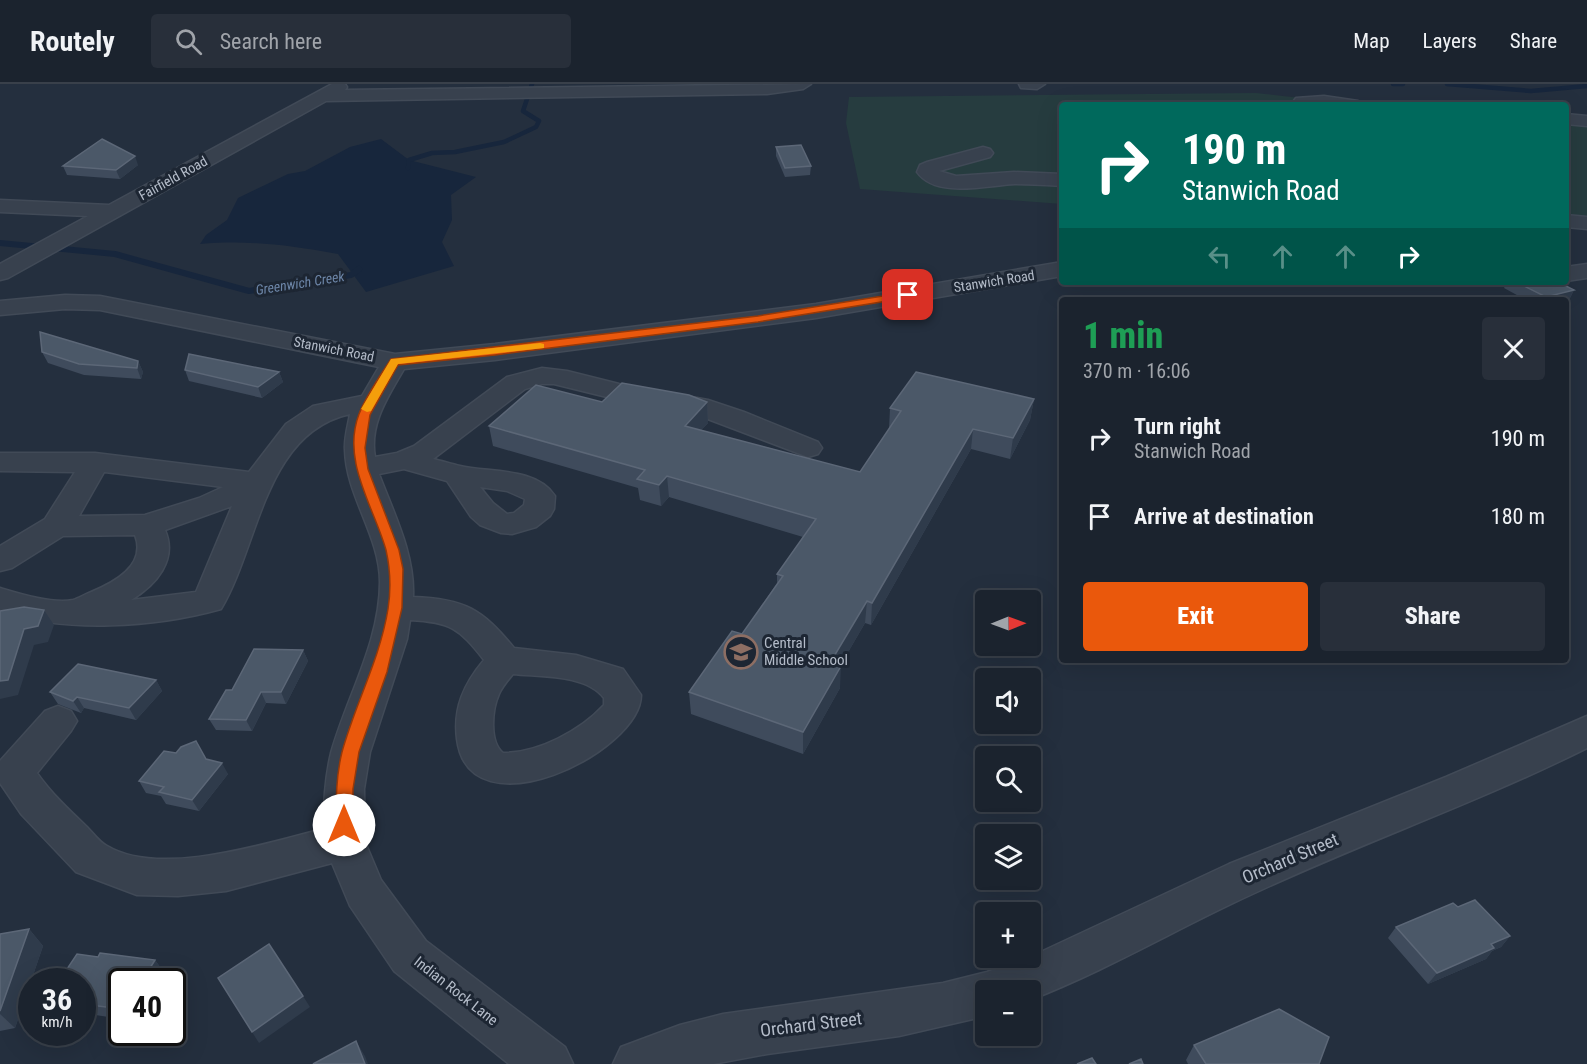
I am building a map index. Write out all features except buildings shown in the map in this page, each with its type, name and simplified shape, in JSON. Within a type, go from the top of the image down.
[{"type":"street","name":"Fairfield Road","points":[[6,270],[320,96],[346,84]]},
{"type":"street","points":[[320,96],[766,89],[803,84]]},
{"type":"street","points":[[1028,84],[1037,84]]},
{"type":"street","points":[[535,94],[572,109],[645,106],[659,103],[675,91]]},
{"type":"street","points":[[1569,119],[1587,121]]},
{"type":"street","points":[[983,153],[968,159],[933,166],[927,169],[927,172],[935,178],[946,181],[975,182],[1018,178],[1059,180]]},
{"type":"street","points":[[0,206],[112,211]]},
{"type":"street","points":[[1569,222],[1587,223]]},
{"type":"street","name":"Stanwich Road","points":[[0,308],[78,302],[112,305],[395,362],[495,352],[816,311],[1059,270]]},
{"type":"street","points":[[1569,274],[1587,271]]},
{"type":"street","name":"Indian Rock Lane","points":[[395,362],[364,415],[359,448],[362,469],[392,550],[396,569],[395,608],[379,672],[351,752],[344,789],[344,842],[365,892],[410,956],[548,1064]]},
{"type":"street","points":[[362,469],[405,460],[424,452],[516,382],[543,374],[619,392],[709,408],[808,448]]},
{"type":"street","points":[[0,600],[51,611],[154,611],[209,601],[257,482],[296,430],[323,412],[370,402]]},
{"type":"street","points":[[405,460],[458,475]]},
{"type":"street","points":[[0,462],[95,462],[257,482]]},
{"type":"street","points":[[0,561],[57,526],[95,462]]},
{"type":"street","points":[[57,526],[147,525],[210,505],[257,482]]},
{"type":"street","points":[[77,611],[110,598],[134,583],[149,566],[155,547],[147,525]]},
{"type":"street","points":[[395,608],[445,611],[465,617],[475,625],[504,660]]},
{"type":"street","points":[[58,721],[14,772],[35,802],[91,860],[137,876],[178,877],[226,872],[344,842]]},
{"type":"street","name":"Orchard Street","points":[[1021,980],[1082,955],[1260,870],[1522,762],[1587,731]]},
{"type":"street","name":"Orchard Street","points":[[638,1064],[681,1048],[718,1038],[918,1010],[975,997]]},
{"type":"green space","points":[[1256,93],[1335,102],[1059,102],[1059,204],[860,189],[846,123],[849,97]]},
{"type":"green space","points":[[1569,118],[1587,118],[1587,219],[1569,218]]},
{"type":"water","points":[[381,139],[409,160],[476,177],[451,195],[452,220],[442,242],[454,266],[366,292],[338,254],[269,244],[200,244],[206,235],[227,220],[238,198],[288,174],[305,171],[350,147]]},
{"type":"waterway","name":"Greenwich Creek","points":[[408,168],[409,160],[432,153],[455,152],[504,142],[536,127],[539,121],[523,111],[532,84]]},
{"type":"waterway","name":"Greenwich Creek","points":[[1393,84],[1403,84]]},
{"type":"waterway","name":"Greenwich Creek","points":[[1447,84],[1531,91],[1587,86]]},
{"type":"waterway","name":"Greenwich Creek","points":[[0,243],[115,254],[249,291],[351,275],[359,269]]},
{"type":"slow traffic","points":[[367,409],[395,362],[540,346]]},
{"type":"place","name":"Central Middle School","points":[[741,652]]},
{"type":"route","points":[[344,825],[344,789],[351,752],[379,672],[395,608],[397,581],[392,550],[368,488],[359,448],[364,415],[395,362],[495,352],[758,319],[832,309],[908,295]]}]
